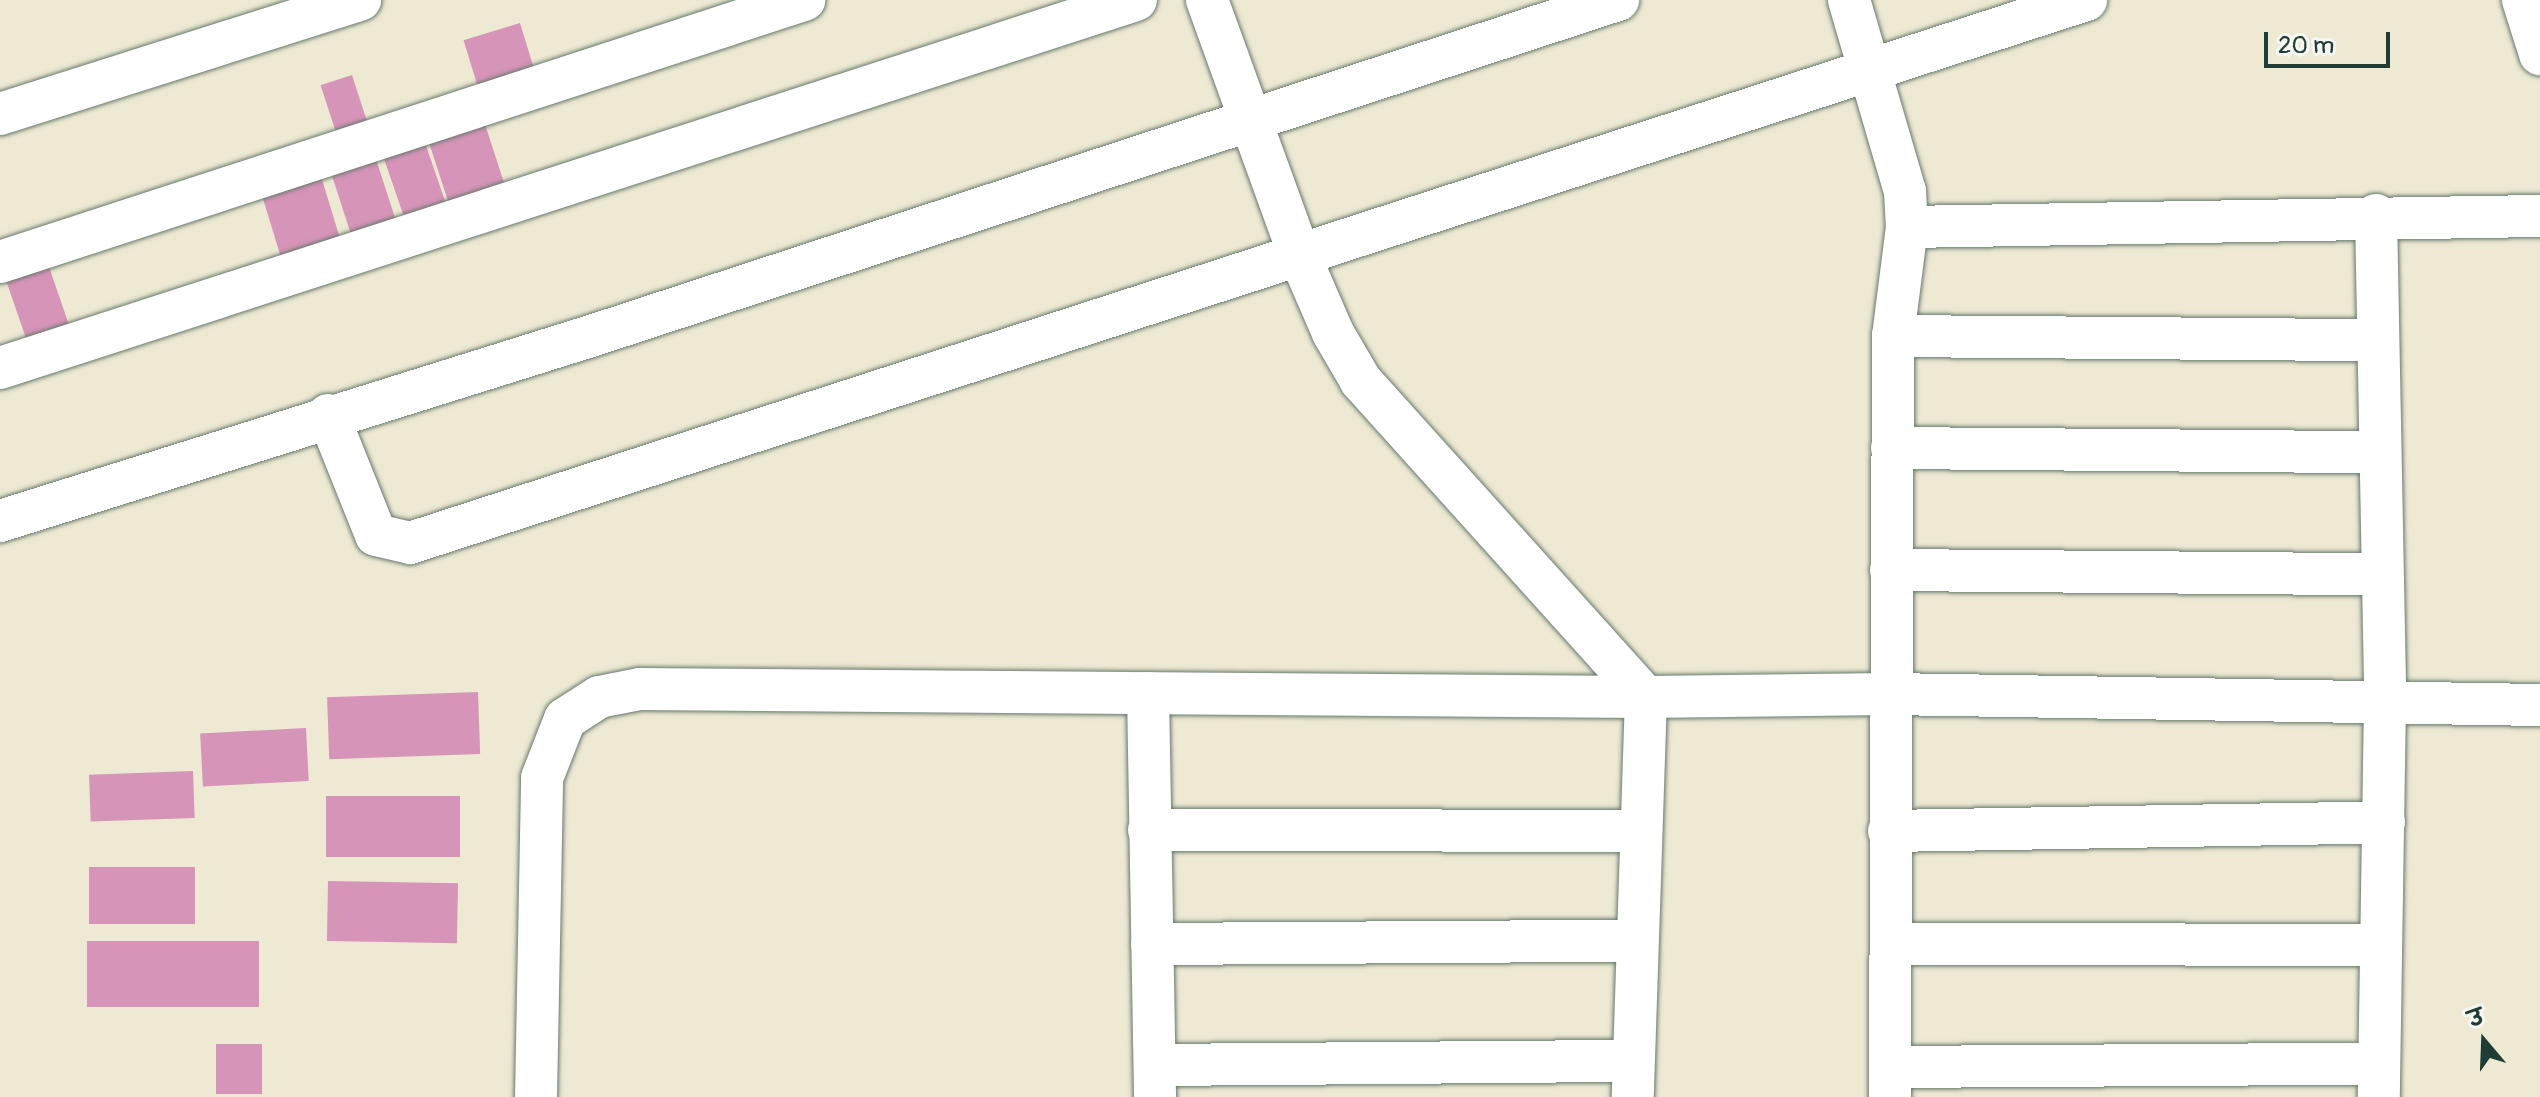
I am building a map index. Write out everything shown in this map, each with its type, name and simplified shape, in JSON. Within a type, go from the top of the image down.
[{"type":"street","points":[[0,114],[360,0]]},
{"type":"street","points":[[0,262],[804,0]]},
{"type":"street","points":[[0,368],[1136,0]]},
{"type":"street","points":[[1148,693],[1155,1081],[1633,1079],[1639,831],[1646,697],[1361,381],[1333,333],[1298,252],[1207,0]]},
{"type":"street","points":[[0,521],[328,415],[588,337],[1618,0]]},
{"type":"street","points":[[1849,0],[1873,72],[1905,191],[1907,227],[1893,336],[1890,1082],[2379,1080],[2385,702],[2380,574],[2376,215]]},
{"type":"street","points":[[328,415],[376,535],[410,543],[1298,252],[1873,72],[2086,0]]},
{"type":"street","points":[[2523,0],[2540,54]]},
{"type":"street","points":[[1907,227],[2376,215],[2540,216]]},
{"type":"street","points":[[1893,336],[2377,340]]},
{"type":"street","points":[[1892,448],[2379,452]]},
{"type":"street","points":[[1891,570],[2380,574]]},
{"type":"street","points":[[536,1097],[542,778],[565,719],[599,697],[640,689],[1646,697],[1890,694],[2540,705]]},
{"type":"street","points":[[1889,831],[2384,822]]},
{"type":"street","points":[[1149,830],[1639,831]]},
{"type":"street","points":[[1152,944],[1637,941]]},
{"type":"street","points":[[1892,944],[2381,945]]},
{"type":"building","points":[[520,23],[538,83],[482,100],[464,40]]},
{"type":"building","points":[[352,75],[370,130],[339,140],[321,85]]},
{"type":"building","points":[[483,118],[507,193],[451,211],[427,136]]},
{"type":"building","points":[[422,134],[449,212],[407,227],[380,148]]},
{"type":"building","points":[[374,153],[398,228],[354,243],[329,168]]},
{"type":"building","points":[[320,173],[343,247],[283,265],[261,191]]},
{"type":"building","points":[[48,264],[70,327],[27,342],[5,279]]},
{"type":"building","points":[[478,692],[480,754],[329,759],[327,697]]},
{"type":"building","points":[[306,728],[309,781],[203,786],[200,734]]},
{"type":"building","points":[[193,771],[195,818],[91,822],[89,775]]},
{"type":"building","points":[[326,796],[460,796],[460,857],[326,857]]},
{"type":"building","points":[[89,867],[195,867],[195,924],[89,924]]},
{"type":"building","points":[[328,881],[458,883],[457,943],[327,941]]},
{"type":"building","points":[[87,941],[259,941],[259,1007],[87,1007]]},
{"type":"building","points":[[216,1044],[262,1044],[262,1094],[216,1094]]}]
